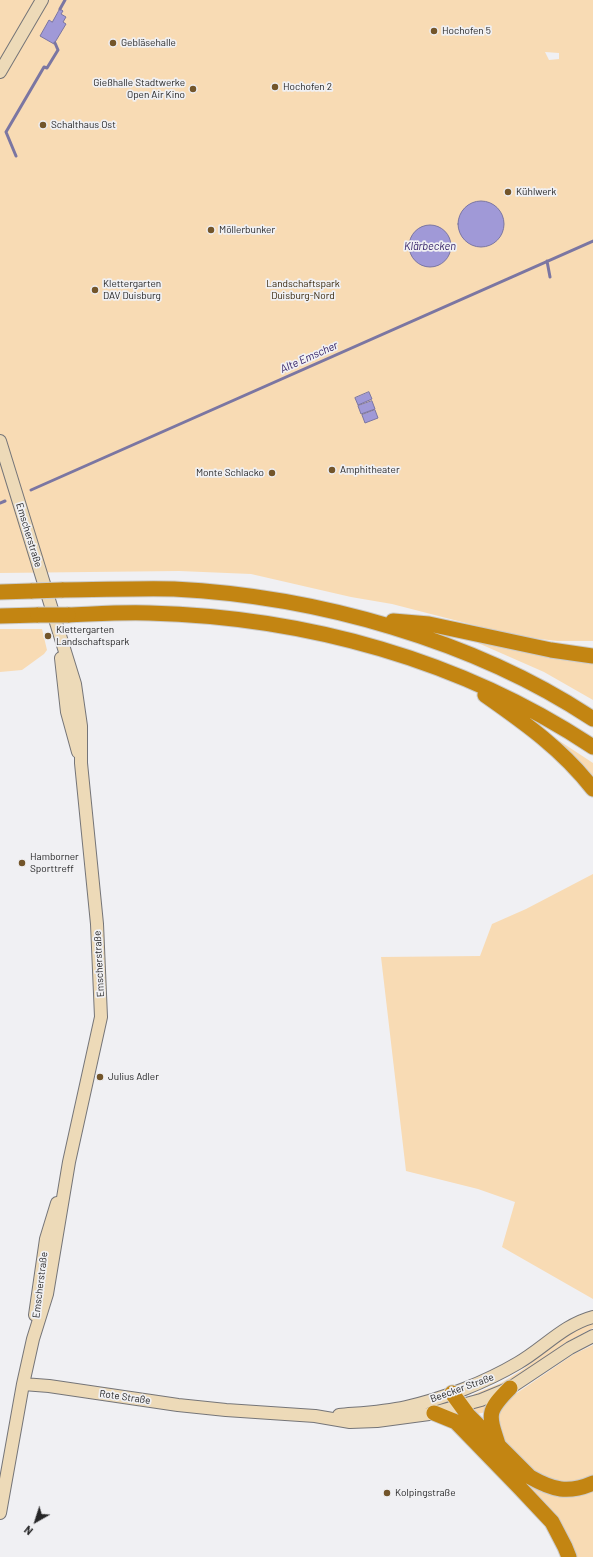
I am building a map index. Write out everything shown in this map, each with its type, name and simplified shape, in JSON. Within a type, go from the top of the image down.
[{"type":"highway","points":[[0,592],[173,589],[248,595],[299,604],[360,618],[425,638],[483,661],[556,696],[593,719]]},
{"type":"highway","points":[[0,616],[149,612],[227,618],[288,626],[347,639],[405,656],[459,675],[495,691],[540,714],[593,747]]},
{"type":"highway","points":[[360,618],[429,624],[551,650],[593,656]]},
{"type":"highway","points":[[551,650],[575,648],[593,649]]},
{"type":"highway","points":[[459,675],[522,721],[562,754],[593,789]]},
{"type":"highway","points":[[499,1447],[491,1421],[492,1409],[498,1400],[510,1388]]},
{"type":"highway","points":[[434,1413],[455,1407]]},
{"type":"highway","points":[[455,1407],[530,1477],[542,1484],[559,1490],[579,1489],[593,1484]]},
{"type":"highway","points":[[455,1407],[552,1522],[569,1557]]},
{"type":"street","points":[[0,72],[42,0]]},
{"type":"street","name":"Emscherstraße","points":[[0,441],[58,630],[74,684],[80,711],[81,763],[97,924],[101,1017],[47,1266],[46,1299],[33,1339],[0,1513]]},
{"type":"street","name":"Beecker Straße","points":[[455,1407],[498,1374],[521,1362],[564,1329],[593,1317]]},
{"type":"street","name":"Beecker Straße","points":[[315,1416],[377,1412],[406,1407],[455,1407],[481,1400],[510,1388],[570,1348],[593,1336]]},
{"type":"street","name":"Rote Straße","points":[[24,1384],[49,1386],[178,1405],[226,1410]]},
{"type":"street","name":"Beecker Straße","points":[[226,1410],[315,1416],[350,1422],[399,1419],[434,1413]]},
{"type":"green space","name":"Landschaftspark Duisburg-Nord","points":[[0,0],[593,0],[593,641],[557,641],[532,638],[489,629],[392,604],[351,597],[251,574],[179,571],[0,573]]},
{"type":"green space","points":[[0,629],[42,629],[47,650],[44,654],[22,670],[0,672]]},
{"type":"green space","points":[[479,641],[593,661],[593,700],[544,672],[478,643]]},
{"type":"green space","points":[[555,738],[593,763],[593,778],[554,739]]},
{"type":"green space","points":[[593,874],[593,1299],[502,1247],[515,1202],[478,1189],[406,1171],[381,957],[480,956],[492,924],[526,909]]},
{"type":"green space","points":[[593,1321],[593,1328],[565,1343],[508,1384],[472,1397],[474,1394],[501,1383],[522,1370],[543,1354],[559,1339]]},
{"type":"green space","points":[[593,1345],[593,1479],[569,1486],[536,1473],[503,1439],[495,1416],[506,1402],[514,1395],[574,1354]]},
{"type":"green space","points":[[490,1399],[486,1412],[477,1414],[468,1408]]},
{"type":"green space","points":[[469,1425],[559,1496],[576,1496],[593,1490],[593,1557],[575,1557]]},
{"type":"water","points":[[60,9],[63,11],[61,14],[66,17],[63,22],[66,24],[54,44],[40,36],[49,20],[52,22]]},
{"type":"water","points":[[481,201],[494,205],[500,211],[504,224],[500,237],[494,243],[481,247],[468,243],[462,237],[458,224],[462,211],[468,205]]},
{"type":"water","name":"Klärbecken","points":[[426,225],[434,225],[442,228],[448,234],[451,246],[448,258],[442,264],[434,267],[426,267],[418,264],[412,258],[409,250],[409,242],[412,234],[418,228]]},
{"type":"water","points":[[369,392],[372,399],[358,405],[355,398]]},
{"type":"water","points":[[372,401],[375,409],[361,414],[358,406]]},
{"type":"water","points":[[375,410],[378,418],[365,423],[362,415]]},
{"type":"pier","points":[[545,52],[559,53],[559,59],[549,60]]},
{"type":"waterway","points":[[60,9],[65,0]]},
{"type":"waterway","points":[[16,156],[6,132],[44,67],[47,68],[58,50],[55,43]]},
{"type":"waterway","name":"Alte Emscher","points":[[31,490],[593,241]]},
{"type":"waterway","points":[[547,261],[550,277]]},
{"type":"waterway","name":"Alte Emscher","points":[[0,503],[5,501]]},
{"type":"place","name":"Hochofen 5","points":[[434,31]]},
{"type":"place","name":"Gebläsehalle","points":[[113,43]]},
{"type":"place","name":"Hochofen 2","points":[[275,87]]},
{"type":"place","name":"Gießhalle Stadtwerke Open Air Kino","points":[[193,89]]},
{"type":"place","name":"Schalthaus Ost","points":[[43,125]]},
{"type":"place","name":"Kühlwerk","points":[[508,192]]},
{"type":"place","name":"Möllerbunker","points":[[211,230]]},
{"type":"place","name":"Klettergarten DAV Duisburg","points":[[95,290]]},
{"type":"place","name":"Amphitheater","points":[[332,470]]},
{"type":"place","name":"Monte Schlacko","points":[[272,473]]},
{"type":"place","name":"Klettergarten Landschaftspark","points":[[48,636]]},
{"type":"place","name":"Hamborner Sporttreff","points":[[22,863]]},
{"type":"place","name":"Julius Adler","points":[[100,1077]]},
{"type":"place","name":"Kolpingstraße","points":[[387,1493]]}]
